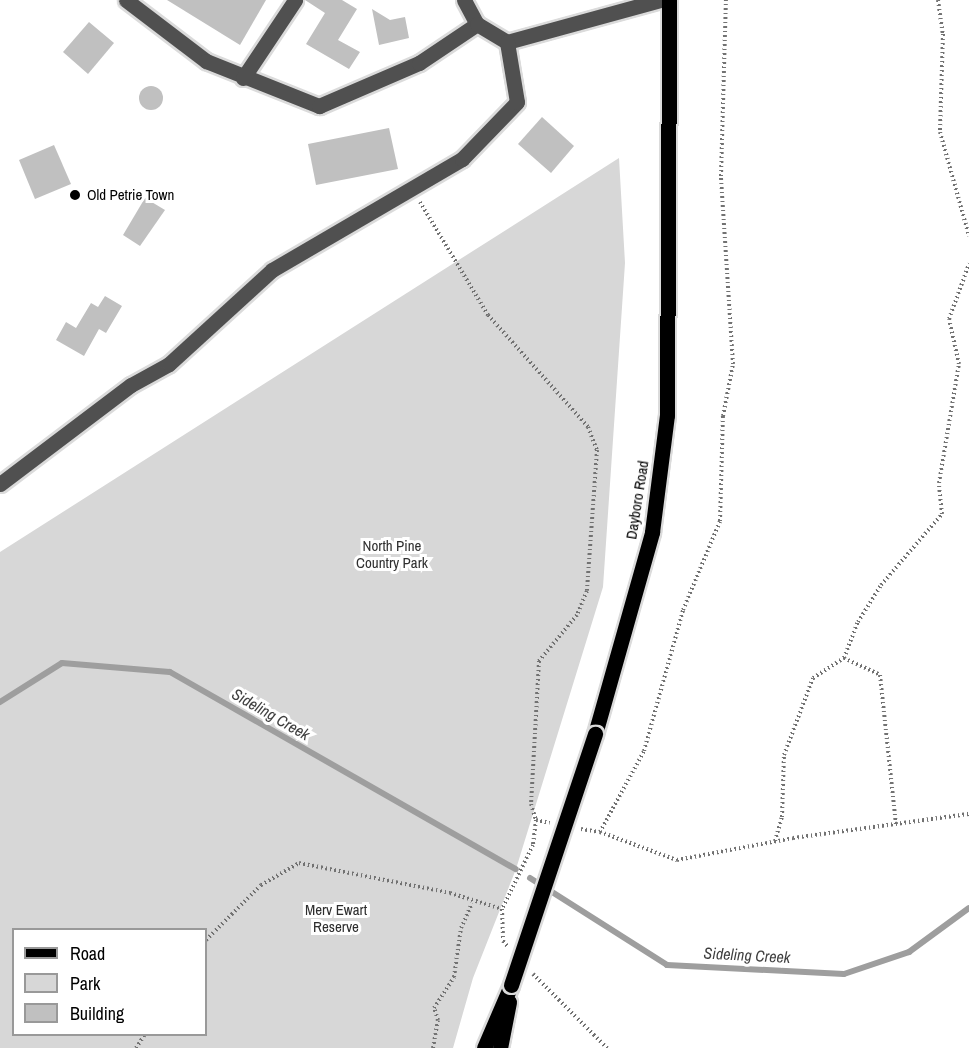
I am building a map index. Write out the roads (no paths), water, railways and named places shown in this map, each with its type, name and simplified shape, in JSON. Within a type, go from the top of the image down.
[{"type":"main road","name":"Dayboro Road","points":[[484,1048],[511,984],[595,734],[652,532],[667,415],[669,0]]},
{"type":"main road","name":"Dayboro Road","points":[[500,1048],[511,984]]},
{"type":"lane","points":[[126,0],[206,62],[320,106],[419,63],[477,24]]},
{"type":"lane","points":[[243,78],[295,0]]},
{"type":"lane","points":[[464,0],[477,24],[507,42],[661,0]]},
{"type":"lane","points":[[0,484],[131,385],[169,364],[272,270],[462,159],[517,102],[507,42]]},
{"type":"waterway","name":"Sideling Creek","points":[[0,702],[62,663],[170,672],[516,869]]},
{"type":"waterway","name":"Sideling Creek","points":[[530,878],[667,965],[844,974],[909,952],[969,908]]},
{"type":"place","name":"Old Petrie Town","points":[[75,195]]},
{"type":"park label","name":"North Pine Country Park","points":[[392,554]]},
{"type":"park label","name":"Merv Ewart Reserve","points":[[336,918]]}]
